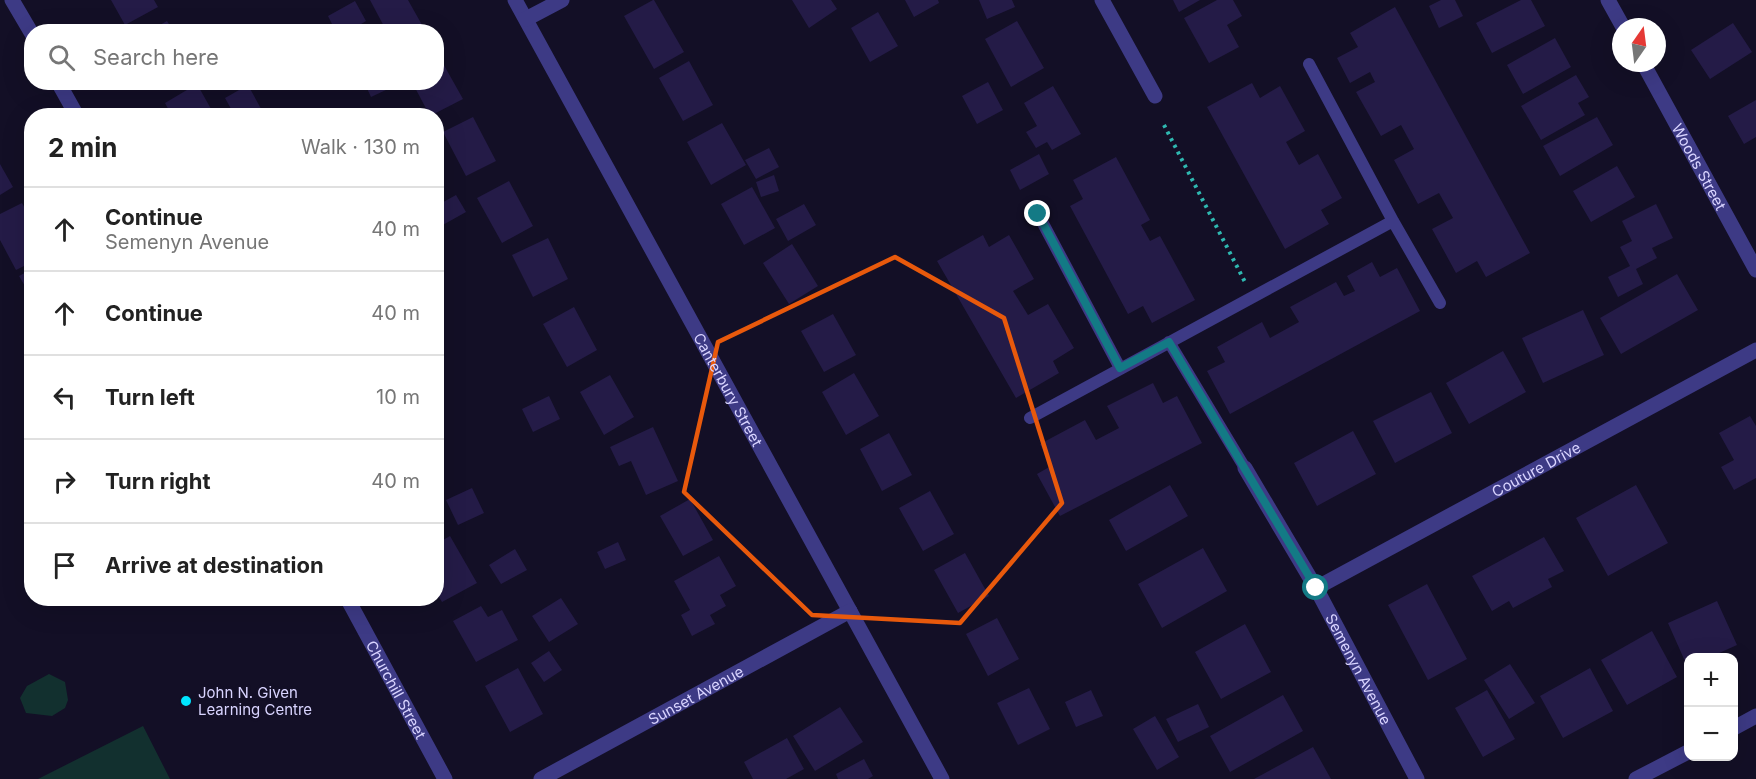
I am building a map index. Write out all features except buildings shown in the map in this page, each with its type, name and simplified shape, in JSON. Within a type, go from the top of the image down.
[{"type":"street","points":[[12,0],[26,24]]},
{"type":"street","name":"Canterbury Street","points":[[515,0],[942,779]]},
{"type":"street","points":[[526,19],[562,0]]},
{"type":"street","points":[[1102,0],[1155,96]]},
{"type":"street","points":[[1608,0],[1618,18]]},
{"type":"street","name":"Woods Street","points":[[1648,72],[1756,270]]},
{"type":"street","points":[[62,90],[73,108]]},
{"type":"street","name":"Couture Drive","points":[[1316,588],[1756,350]]},
{"type":"street","name":"Semenyn Avenue","points":[[1245,468],[1316,588],[1418,779]]},
{"type":"street","name":"Churchill Street","points":[[350,606],[445,779]]},
{"type":"street","name":"Sunset Avenue","points":[[541,779],[850,611]]},
{"type":"street","points":[[1738,726],[1756,716]]},
{"type":"street","points":[[1636,779],[1684,755]]},
{"type":"lane","points":[[1309,64],[1393,221],[1440,303]]},
{"type":"lane","points":[[1038,214],[1120,368]]},
{"type":"lane","points":[[1029,418],[1393,221]]},
{"type":"lane","points":[[1169,342],[1245,468]]},
{"type":"path","points":[[1164,125],[1252,296]]},
{"type":"highlighted area","points":[[895,257],[1004,318],[1062,503],[960,623],[812,615],[684,492],[718,342]]},
{"type":"green space","points":[[49,674],[65,682],[68,700],[65,708],[52,716],[26,713],[20,698],[27,686]]},
{"type":"green space","points":[[143,726],[170,779],[38,779]]},
{"type":"place","name":"John N. Given Learning Centre","points":[[186,701]]},
{"type":"route","points":[[1038,214],[1120,368],[1169,342],[1316,588]]}]
